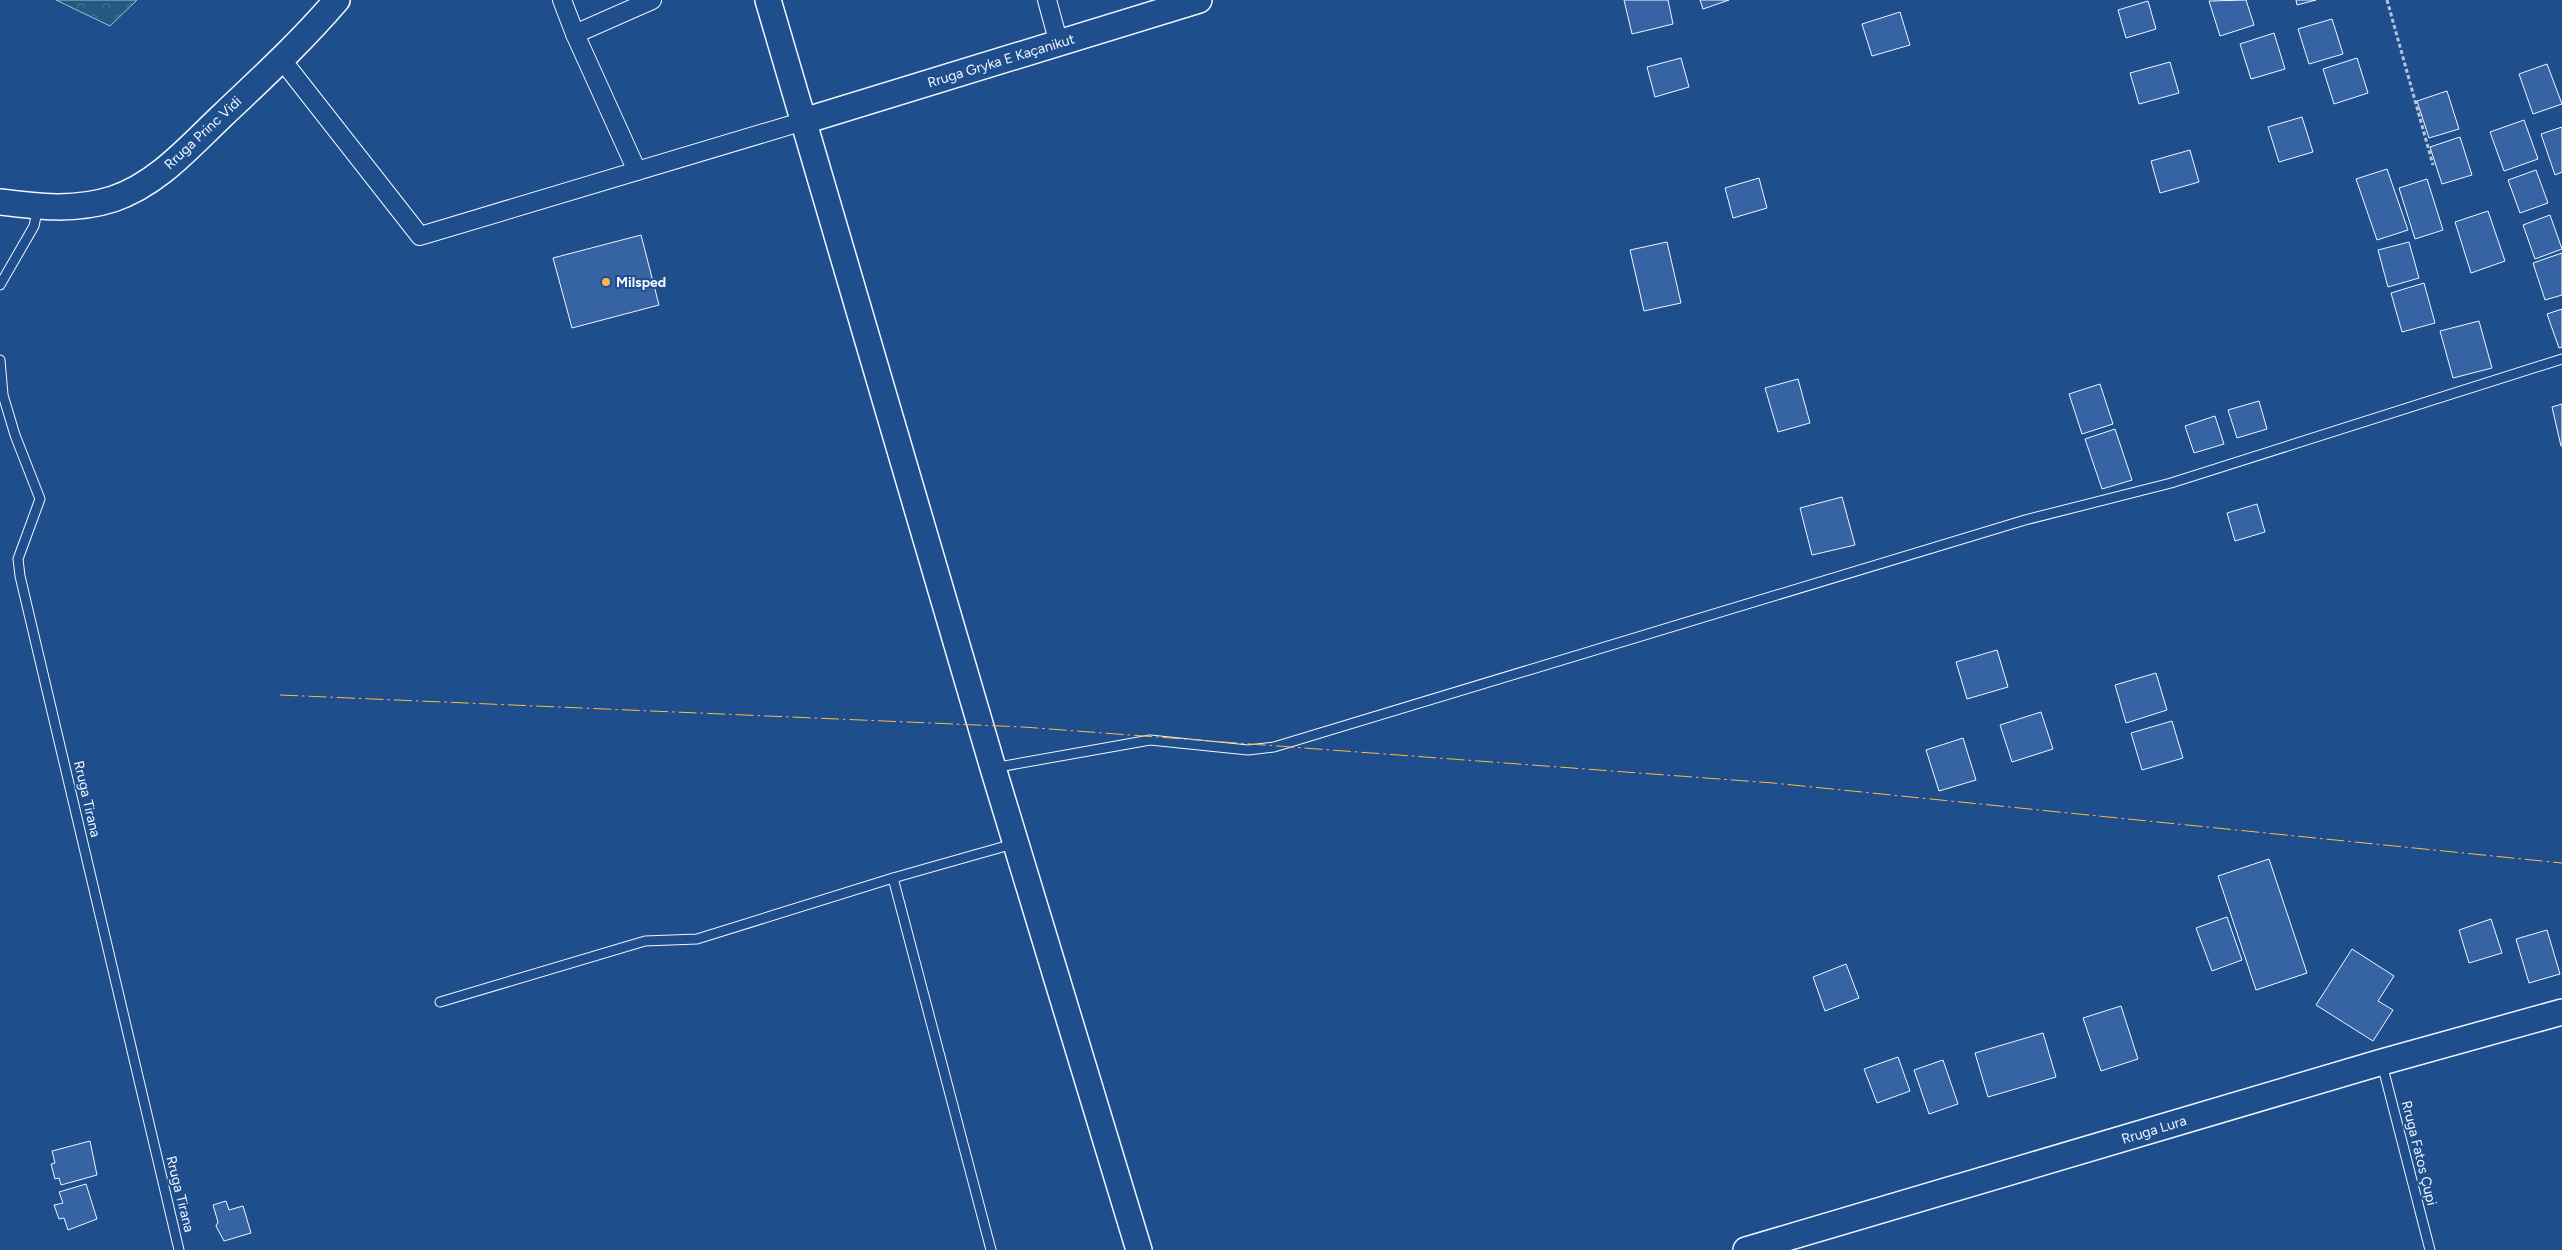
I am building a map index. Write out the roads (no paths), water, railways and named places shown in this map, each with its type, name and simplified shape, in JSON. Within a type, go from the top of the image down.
[{"type":"street","name":"Rruga Princ Vidi","points":[[0,202],[38,207],[87,205],[113,199],[139,188],[164,170],[282,60],[336,0]]},
{"type":"street","points":[[562,0],[575,34],[637,171]]},
{"type":"street","points":[[575,34],[652,0]]},
{"type":"street","points":[[768,0],[993,768],[1139,1250]]},
{"type":"street","points":[[1047,0],[1059,44]]},
{"type":"street","name":"Rruga Gryka E Kaçanikut","points":[[804,121],[1198,0]]},
{"type":"street","points":[[282,60],[420,236],[804,121]]},
{"type":"street","name":"Rruga Lura","points":[[1746,1250],[2382,1062],[2562,1012]]},
{"type":"lane","points":[[0,285],[34,226],[38,207]]},
{"type":"lane","points":[[993,768],[1150,740],[1248,750],[1274,748],[2026,520],[2171,483],[2562,359]]},
{"type":"lane","name":"Rruga Tirana","points":[[0,360],[3,395],[40,499],[18,559],[20,576],[179,1250]]},
{"type":"lane","points":[[440,1002],[646,941],[697,939],[893,878],[1016,843]]},
{"type":"lane","points":[[893,878],[991,1250]]},
{"type":"lane","name":"Rruga Fatos Çupi","points":[[2382,1062],[2430,1250]]},
{"type":"place","name":"Milsped","points":[[606,282]]}]
